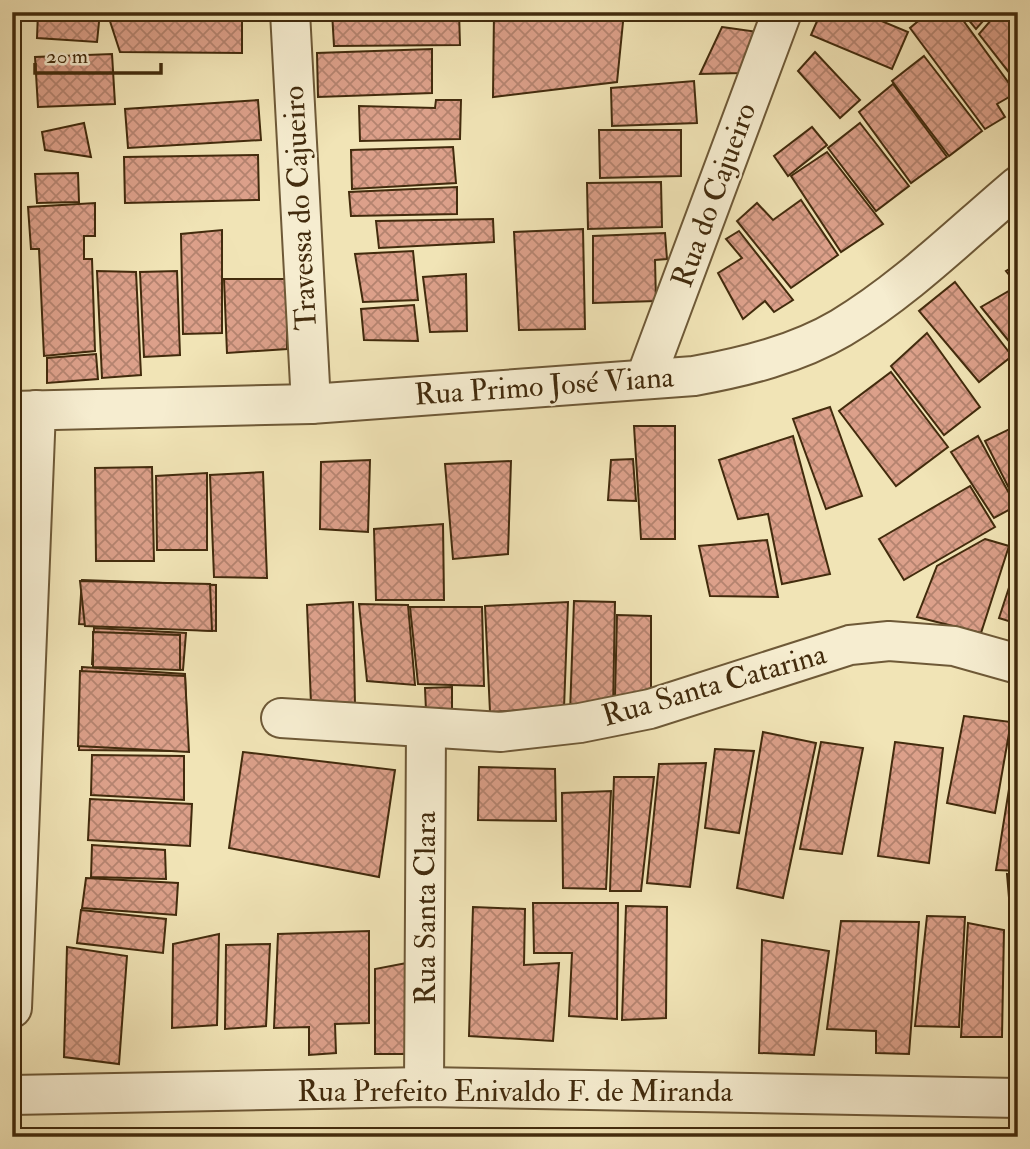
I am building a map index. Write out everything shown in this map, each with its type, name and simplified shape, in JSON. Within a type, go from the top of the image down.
[{"type":"street","name":"Travessa do Cajueiro","points":[[290,12],[311,404]]},
{"type":"street","name":"Rua do Cajueiro","points":[[646,377],[782,12]]},
{"type":"street","name":"Rua Primo José Viana","points":[[18,406],[311,404],[646,377],[694,376],[742,367],[840,328],[899,288],[1018,186]]},
{"type":"street","points":[[12,1008],[18,406]]},
{"type":"street","name":"Rua Santa Catarina","points":[[281,718],[501,732],[580,723],[650,709],[850,645],[889,641],[954,646],[1018,664]]},
{"type":"street","name":"Rua Santa Clara","points":[[424,1087],[426,729]]},
{"type":"street","name":"Rua Prefeito Enivaldo F. de Miranda","points":[[12,1095],[424,1087],[1018,1098]]},
{"type":"building","points":[[38,12],[100,12],[97,42],[37,38]]},
{"type":"building","points":[[107,12],[242,12],[242,53],[120,52]]},
{"type":"building","points":[[332,12],[459,12],[460,45],[334,46]]},
{"type":"building","points":[[494,12],[624,12],[617,82],[493,97]]},
{"type":"building","points":[[821,12],[860,12],[908,32],[892,69],[811,35]]},
{"type":"building","points":[[929,12],[957,12],[1016,93],[997,104],[1005,117],[985,129],[910,28]]},
{"type":"building","points":[[962,12],[991,12],[976,29]]},
{"type":"building","points":[[998,12],[1010,12],[1018,22],[1018,84],[979,34]]},
{"type":"building","points":[[722,27],[758,32],[742,73],[700,74]]},
{"type":"building","points":[[432,49],[432,93],[318,97],[317,53]]},
{"type":"building","points":[[815,52],[860,100],[840,118],[798,71]]},
{"type":"building","points":[[112,54],[115,104],[38,107],[35,57]]},
{"type":"building","points":[[924,56],[982,131],[949,156],[892,81]]},
{"type":"building","points":[[694,81],[697,123],[612,126],[611,88]]},
{"type":"building","points":[[893,84],[947,157],[911,183],[859,112]]},
{"type":"building","points":[[258,100],[261,140],[128,148],[125,109]]},
{"type":"building","points":[[436,100],[461,100],[460,139],[360,141],[359,106],[435,108]]},
{"type":"building","points":[[84,123],[91,157],[45,150],[42,132]]},
{"type":"building","points":[[860,123],[909,186],[876,211],[828,148]]},
{"type":"building","points":[[812,127],[827,145],[788,176],[774,156]]},
{"type":"building","points":[[599,130],[681,130],[681,176],[600,178]]},
{"type":"building","points":[[453,147],[456,183],[352,189],[351,150]]},
{"type":"building","points":[[827,152],[883,224],[841,252],[791,176]]},
{"type":"building","points":[[258,155],[259,200],[125,203],[124,157]]},
{"type":"building","points":[[78,173],[79,202],[37,203],[35,174]]},
{"type":"building","points":[[661,182],[662,227],[588,229],[587,183]]},
{"type":"building","points":[[457,187],[457,214],[351,216],[349,192]]},
{"type":"building","points":[[801,200],[838,255],[791,288],[737,221],[757,203],[773,220]]},
{"type":"building","points":[[95,203],[95,236],[84,236],[84,259],[92,259],[95,351],[44,356],[39,249],[31,249],[28,207]]},
{"type":"building","points":[[493,219],[494,242],[379,248],[376,221]]},
{"type":"building","points":[[583,229],[585,329],[519,330],[514,232]]},
{"type":"building","points":[[222,230],[222,333],[183,334],[181,234]]},
{"type":"building","points":[[739,231],[793,300],[774,312],[765,301],[743,319],[718,273],[742,258],[726,239]]},
{"type":"building","points":[[665,233],[667,259],[655,260],[656,301],[593,303],[593,236]]},
{"type":"building","points":[[413,251],[418,300],[363,302],[355,254]]},
{"type":"building","points":[[1018,264],[1018,286],[1006,271]]},
{"type":"building","points":[[97,271],[136,272],[141,375],[102,378]]},
{"type":"building","points":[[177,271],[180,355],[144,357],[140,272]]},
{"type":"building","points":[[466,274],[467,331],[430,332],[423,277]]},
{"type":"building","points":[[224,279],[288,279],[287,349],[227,353]]},
{"type":"building","points":[[955,282],[1012,356],[979,382],[919,311]]},
{"type":"building","points":[[1014,288],[1018,292],[1018,340],[1012,345],[981,307]]},
{"type":"building","points":[[414,305],[418,341],[364,340],[361,309]]},
{"type":"building","points":[[927,333],[980,407],[944,435],[891,366]]},
{"type":"building","points":[[96,354],[98,379],[47,383],[47,358]]},
{"type":"building","points":[[891,372],[948,447],[896,486],[839,411]]},
{"type":"building","points":[[830,407],[862,496],[826,509],[793,419]]},
{"type":"building","points":[[1018,425],[1018,506],[985,441]]},
{"type":"building","points":[[634,426],[675,426],[675,539],[641,539]]},
{"type":"building","points":[[793,436],[830,574],[782,584],[768,514],[738,519],[719,460]]},
{"type":"building","points":[[978,436],[1016,506],[994,518],[951,452]]},
{"type":"building","points":[[633,459],[636,501],[608,500],[611,460]]},
{"type":"building","points":[[370,460],[368,532],[320,529],[321,462]]},
{"type":"building","points":[[511,461],[508,554],[453,559],[445,464]]},
{"type":"building","points":[[152,467],[154,561],[96,561],[95,468]]},
{"type":"building","points":[[263,472],[267,578],[214,577],[210,475]]},
{"type":"building","points":[[207,473],[207,550],[157,550],[156,476]]},
{"type":"building","points":[[970,486],[995,527],[904,580],[879,539]]},
{"type":"building","points":[[443,524],[444,600],[376,600],[374,529]]},
{"type":"building","points":[[985,539],[1009,546],[981,633],[917,617],[937,566]]},
{"type":"building","points":[[767,540],[778,597],[710,596],[699,546]]},
{"type":"building","points":[[1018,560],[1018,624],[999,618]]},
{"type":"building","points":[[82,580],[216,585],[216,631],[79,624]]},
{"type":"building","points":[[80,581],[210,584],[212,631],[85,626]]},
{"type":"building","points":[[574,601],[615,602],[613,710],[570,713]]},
{"type":"building","points":[[353,602],[355,705],[311,703],[307,605]]},
{"type":"building","points":[[568,602],[564,708],[490,712],[485,606]]},
{"type":"building","points":[[359,604],[408,605],[415,685],[367,681]]},
{"type":"building","points":[[410,607],[482,607],[484,686],[418,684]]},
{"type":"building","points":[[617,615],[651,616],[651,697],[615,696]]},
{"type":"building","points":[[94,628],[186,633],[183,670],[92,664]]},
{"type":"building","points":[[93,632],[180,635],[180,670],[93,667]]},
{"type":"building","points":[[82,667],[185,674],[188,751],[79,750]]},
{"type":"building","points":[[80,671],[185,676],[189,752],[78,746]]},
{"type":"building","points":[[452,687],[452,710],[426,711],[425,688]]},
{"type":"building","points":[[964,716],[1011,722],[995,813],[947,803]]},
{"type":"building","points":[[763,732],[816,743],[783,898],[737,888]]},
{"type":"building","points":[[1018,733],[1018,871],[996,870]]},
{"type":"building","points":[[821,742],[863,748],[842,854],[800,849]]},
{"type":"building","points":[[895,742],[943,748],[929,863],[878,856]]},
{"type":"building","points":[[715,749],[754,751],[739,833],[705,828]]},
{"type":"building","points":[[243,752],[395,770],[379,877],[229,848]]},
{"type":"building","points":[[92,755],[184,756],[184,800],[91,795]]},
{"type":"building","points":[[706,763],[690,887],[647,883],[659,764]]},
{"type":"building","points":[[479,767],[555,769],[556,821],[478,820]]},
{"type":"building","points":[[614,777],[654,777],[641,891],[610,891]]},
{"type":"building","points":[[611,791],[606,889],[563,888],[562,793]]},
{"type":"building","points":[[90,799],[192,804],[190,846],[88,840]]},
{"type":"building","points":[[92,845],[165,850],[166,879],[91,877]]},
{"type":"building","points":[[1007,874],[1018,876],[1018,932],[1012,933]]},
{"type":"building","points":[[86,878],[178,883],[176,915],[82,908]]},
{"type":"building","points":[[533,903],[618,903],[617,1019],[569,1016],[572,953],[534,953]]},
{"type":"building","points":[[626,906],[667,907],[666,1018],[622,1020]]},
{"type":"building","points":[[473,907],[525,909],[524,965],[559,963],[553,1041],[469,1036]]},
{"type":"building","points":[[81,910],[166,919],[163,953],[77,943]]},
{"type":"building","points":[[927,916],[965,917],[959,1027],[915,1026]]},
{"type":"building","points":[[841,921],[919,922],[909,1054],[876,1053],[876,1031],[827,1029]]},
{"type":"building","points":[[968,923],[1004,930],[1002,1037],[961,1037]]},
{"type":"building","points":[[369,931],[369,1023],[335,1024],[336,1053],[309,1055],[309,1027],[274,1028],[278,934]]},
{"type":"building","points":[[219,934],[217,1025],[172,1028],[173,944]]},
{"type":"building","points":[[762,940],[829,951],[814,1055],[759,1053]]},
{"type":"building","points":[[270,944],[266,1026],[225,1029],[226,945]]},
{"type":"building","points":[[67,947],[127,956],[119,1064],[64,1057]]},
{"type":"building","points":[[417,961],[417,1054],[375,1054],[375,969]]}]
